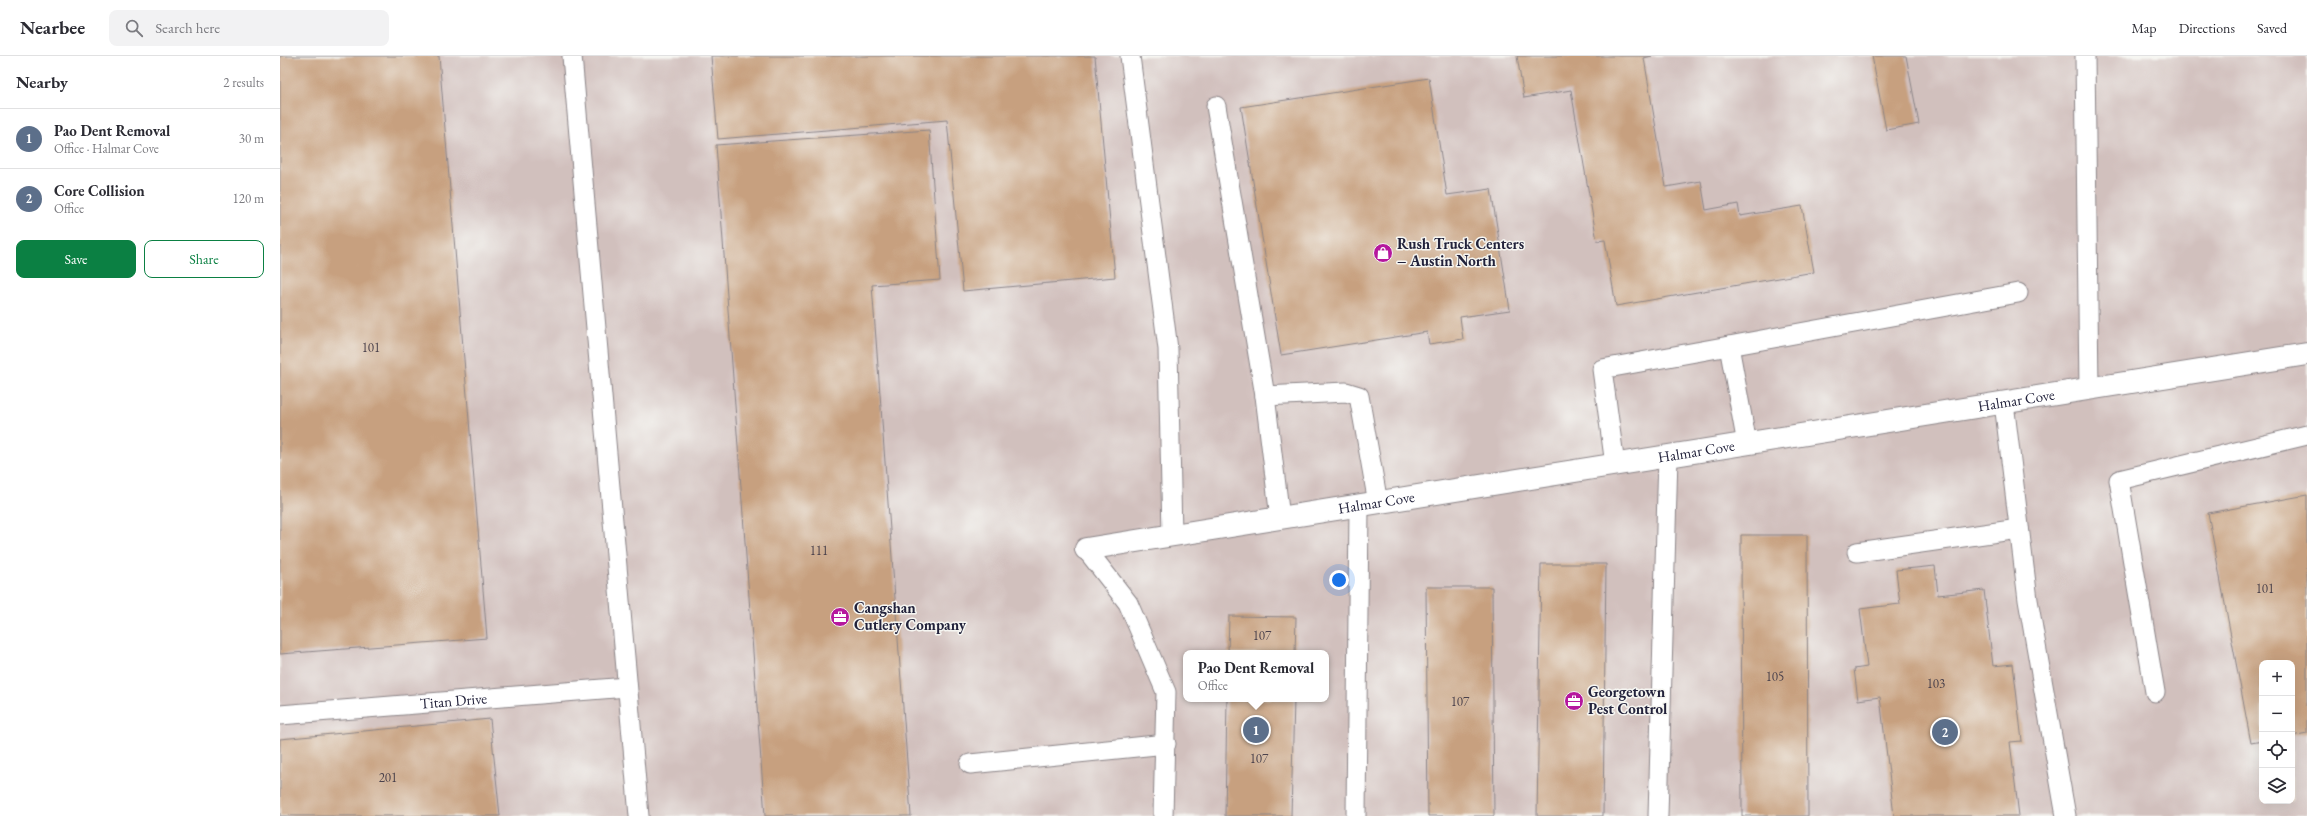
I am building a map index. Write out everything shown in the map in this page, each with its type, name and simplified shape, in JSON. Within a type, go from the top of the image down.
[{"type":"street","name":"Halmar Cove","points":[[1086,549],[2307,354]]},
{"type":"lane","points":[[572,56],[638,816]]},
{"type":"lane","points":[[1130,56],[1168,349],[1172,535]]},
{"type":"lane","points":[[2085,56],[2088,389]]},
{"type":"lane","points":[[1216,106],[1265,396],[1280,518]]},
{"type":"lane","points":[[1615,465],[1602,369],[2018,293]]},
{"type":"lane","points":[[1729,346],[1747,444]]},
{"type":"lane","points":[[1265,396],[1346,392],[1359,396],[1369,504],[1356,816]]},
{"type":"lane","points":[[2004,403],[2028,600],[2066,816]]},
{"type":"lane","points":[[2155,692],[2119,480],[2307,435]]},
{"type":"lane","points":[[1658,816],[1668,456]]},
{"type":"lane","points":[[1857,552],[2019,529]]},
{"type":"lane","points":[[1086,549],[1128,603],[1166,692],[1166,744],[1163,816]]},
{"type":"lane","name":"Titan Drive","points":[[280,715],[627,687]]},
{"type":"lane","points":[[970,764],[1166,744]]},
{"type":"shaded area","points":[[280,56],[2307,56],[2307,816],[280,816]]},
{"type":"building","points":[[280,56],[439,56],[487,638],[280,654]]},
{"type":"building","points":[[711,56],[1095,56],[1115,277],[963,291],[947,120],[718,139]]},
{"type":"building","points":[[1517,56],[1652,56],[1644,58],[1666,187],[1701,181],[1706,210],[1738,204],[1740,216],[1802,206],[1814,272],[1616,306],[1605,240],[1597,241],[1571,90],[1524,98]]},
{"type":"building","points":[[1872,56],[1906,56],[1919,124],[1886,130]]},
{"type":"building","name":"Rush Truck Centers – Austin North","points":[[1429,78],[1447,195],[1491,189],[1510,310],[1460,317],[1463,339],[1429,344],[1427,332],[1281,355],[1241,107]]},
{"type":"building","points":[[929,130],[940,280],[872,285],[911,816],[765,816],[716,145]]},
{"type":"building","points":[[2307,495],[2307,733],[2295,735],[2295,660],[2259,660],[2259,742],[2251,743],[2208,513]]},
{"type":"building","points":[[1741,535],[1807,535],[1808,816],[1742,816]]},
{"type":"building","points":[[1541,564],[1606,564],[1603,816],[1537,816]]},
{"type":"building","points":[[1935,566],[1938,595],[1984,590],[1993,666],[2013,664],[2022,741],[2010,742],[2019,816],[1894,816],[1880,697],[1858,700],[1854,669],[1867,667],[1860,609],[1900,604],[1896,570]]},
{"type":"building","points":[[1426,587],[1492,587],[1494,816],[1428,816]]},
{"type":"building","points":[[1229,616],[1296,617],[1295,650],[1228,650]]},
{"type":"building","points":[[1227,702],[1294,702],[1291,816],[1225,816]]},
{"type":"building","points":[[490,719],[500,816],[280,816],[280,739]]},
{"type":"place","name":"Rush Truck Centers – Austin North","points":[[1383,253]]},
{"type":"place","name":"Cangshan Cutlery Company","points":[[840,617]]},
{"type":"place","name":"Georgetown Pest Control","points":[[1574,701]]},
{"type":"place","name":"Pao Dent Removal","points":[[1256,730]]},
{"type":"place","name":"Core Collision","points":[[1945,732]]}]
